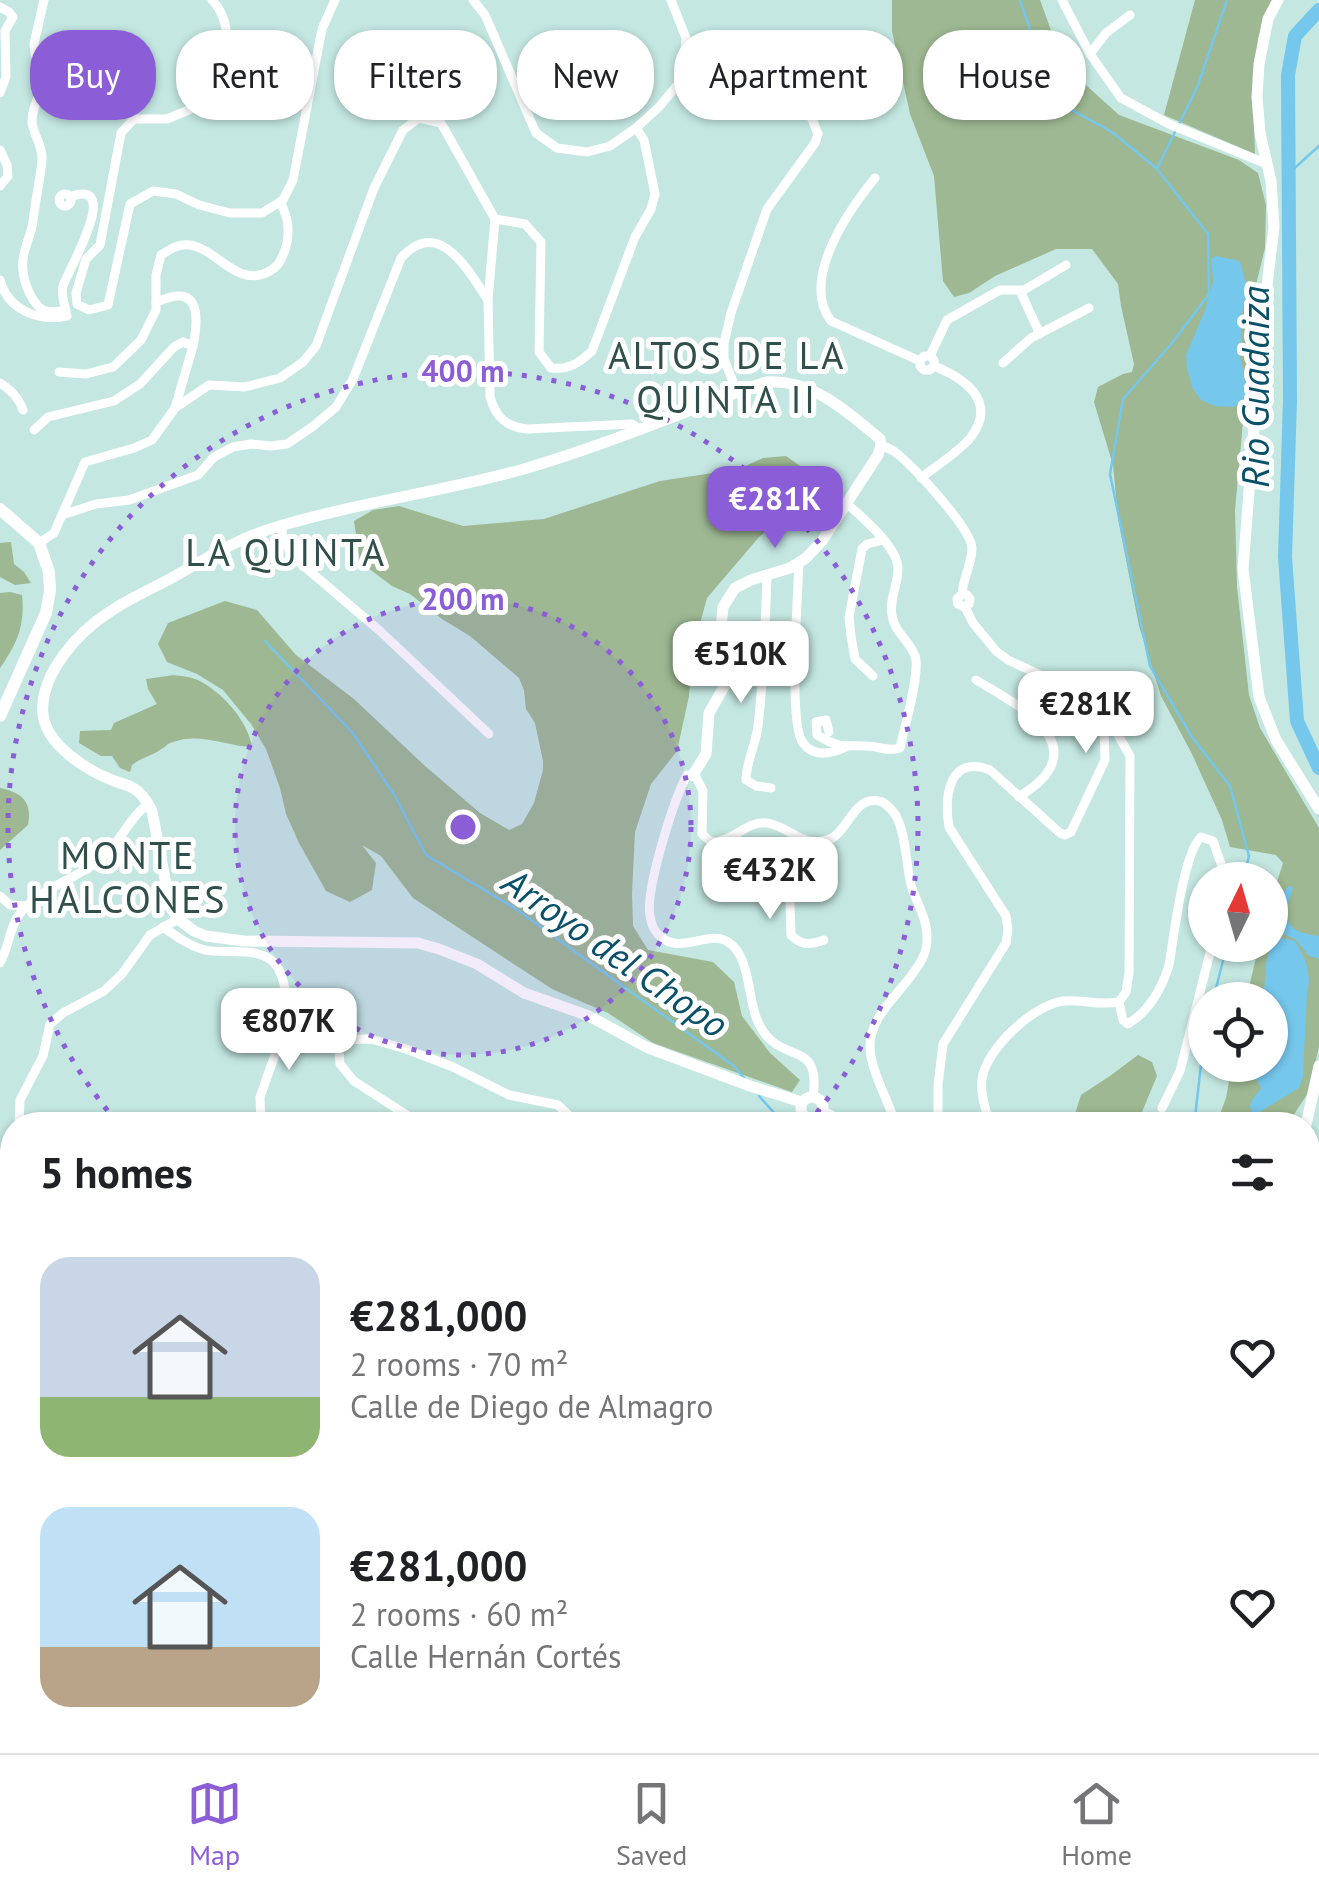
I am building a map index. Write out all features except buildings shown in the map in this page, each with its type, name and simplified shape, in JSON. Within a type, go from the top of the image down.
[{"type":"main road","points":[[0,509],[39,543],[49,572],[50,590],[46,613],[0,716]]},
{"type":"street","points":[[44,0],[34,44],[45,77],[32,116],[42,156],[22,264],[24,278],[42,309],[66,311]]},
{"type":"street","points":[[212,0],[220,8],[228,32],[224,68],[210,101],[166,119],[134,119],[121,134],[100,245],[86,259],[76,293],[77,304],[90,310],[108,305],[130,204],[152,191],[176,194],[230,213],[262,213],[280,202],[293,180],[322,30],[335,0]]},
{"type":"street","points":[[472,0],[485,16],[536,133],[557,148],[588,152],[610,146],[636,128],[683,78],[686,38],[672,0]]},
{"type":"street","points":[[1062,0],[1090,54],[1121,98],[1169,124],[1267,164]]},
{"type":"street","points":[[1278,0],[1268,20],[1258,64],[1260,132],[1274,204],[1274,227],[1261,336],[1244,569],[1259,697],[1276,740],[1319,809]]},
{"type":"street","points":[[0,7],[13,17],[2,30],[6,77],[0,94]]},
{"type":"street","points":[[1090,54],[1106,34],[1130,15]]},
{"type":"street","points":[[39,543],[54,533],[85,462],[152,440],[175,408],[208,385],[245,387],[280,378],[303,362],[316,346],[374,188],[403,130],[419,118],[441,123],[495,220],[488,300],[490,397],[494,410],[514,428],[632,424],[640,430]]},
{"type":"street","points":[[737,392],[724,359],[732,313],[767,209],[818,134],[812,120]]},
{"type":"street","points":[[495,220],[525,224],[541,242],[539,352],[551,368],[564,369],[579,363],[592,351],[635,237],[651,210],[654,194],[644,140],[636,128]]},
{"type":"street","points":[[0,150],[8,176],[0,186]]},
{"type":"street","points":[[874,178],[850,208],[829,250],[820,298],[823,311],[832,321],[928,361],[958,376],[975,392],[980,404],[975,432],[921,478]]},
{"type":"street","points":[[0,280],[6,296],[22,312],[56,318],[70,314],[62,288],[94,210],[87,196],[70,197]]},
{"type":"street","points":[[60,372],[86,374],[113,367],[141,340],[156,310],[156,275],[162,255],[177,244],[196,246],[237,273],[261,276],[278,266],[288,243],[286,213],[280,202]]},
{"type":"street","points":[[62,515],[96,504],[129,500],[198,475],[214,456],[233,447],[287,444],[312,428],[336,407],[353,379],[400,258],[410,248],[438,243],[457,255],[488,300]]},
{"type":"street","points":[[928,361],[947,320],[1000,290],[1024,290],[1066,266]]},
{"type":"street","points":[[1020,290],[1040,334]]},
{"type":"street","points":[[156,302],[176,295],[187,296],[192,301],[196,322],[175,408]]},
{"type":"street","points":[[1004,363],[1031,338],[1088,308]]},
{"type":"street","points":[[34,430],[48,417],[114,400],[140,384],[174,347],[183,342],[193,346]]},
{"type":"street","points":[[693,775],[706,754],[710,713],[728,680],[730,663],[720,637],[722,607],[735,588],[790,568],[822,541],[881,445],[880,438],[849,414],[810,388],[793,382],[766,382],[521,470],[328,512],[237,542],[111,611],[88,628],[50,677],[43,702],[48,731],[64,750],[95,773],[134,788],[148,804],[170,906],[178,919],[206,936],[244,941],[418,943],[439,948],[477,964],[524,993],[589,1016],[646,1047],[750,1086],[819,1099],[822,1112]]},
{"type":"street","points":[[0,383],[20,400],[23,410]]},
{"type":"street","points":[[881,445],[921,478],[970,538],[972,552],[962,594],[970,599],[965,607],[974,623],[996,651],[1060,684],[1108,726],[1113,726],[1130,756],[1126,992],[1119,1002],[1104,1005],[1065,1001],[1024,1018],[1008,1034],[983,1073],[981,1083],[987,1112]]},
{"type":"street","points":[[799,562],[795,706],[800,741],[819,754],[869,746],[894,751],[900,748],[916,658],[892,616],[899,566],[883,540],[846,503]]},
{"type":"street","points":[[281,526],[292,556],[380,631],[490,734]]},
{"type":"street","points":[[874,676],[855,659],[850,617],[862,549],[883,540]]},
{"type":"street","points":[[768,576],[762,689],[757,735],[746,780],[771,788]]},
{"type":"street","points":[[976,680],[1043,727],[1055,748],[1048,773],[1019,797]]},
{"type":"street","points":[[829,732],[826,720],[816,722],[817,735],[846,748]]},
{"type":"street","points":[[938,1112],[943,1044],[1006,943],[1008,929],[1001,907],[949,827],[950,785],[956,774],[967,767],[980,766],[990,770],[1060,833],[1072,832],[1106,760],[1104,731],[1108,726]]},
{"type":"street","points":[[801,1112],[815,1078],[812,1066],[804,1057],[766,1036],[756,1020],[742,958],[735,947],[726,940],[712,938],[670,943],[653,927],[650,894],[678,792],[687,775],[696,777],[703,791],[702,834],[711,842],[724,842],[761,822],[773,823],[798,838],[827,841],[838,834],[860,805],[870,801],[882,802],[899,820],[912,889],[926,923],[927,938],[924,956],[872,1030],[872,1060],[891,1112]]},
{"type":"street","points":[[0,963],[16,920],[26,906],[103,857],[137,812],[148,804]]},
{"type":"street","points":[[1119,1002],[1123,1020],[1128,1024],[1156,996],[1164,982],[1194,843],[1201,837],[1213,841],[1220,862]]},
{"type":"street","points":[[798,838],[790,904],[791,935],[806,944],[824,940]]},
{"type":"street","points":[[0,896],[10,905],[16,920]]},
{"type":"street","points":[[10,905],[26,906]]},
{"type":"street","points":[[20,1112],[20,1100],[43,1056],[50,1024],[104,991],[150,936],[178,919]]},
{"type":"street","points":[[163,927],[206,950],[272,959],[285,986],[292,1029],[301,1034],[338,1040],[370,1038],[453,1067],[509,1095],[558,1105],[565,1112]]},
{"type":"street","points":[[1162,1108],[1180,1071],[1208,962]]},
{"type":"street","points":[[261,1112],[260,1096],[288,1018]]},
{"type":"street","points":[[338,1040],[340,1064],[354,1081],[402,1112]]},
{"type":"street","points":[[1309,1112],[1319,1066]]},
{"type":"green space","points":[[892,0],[1040,0],[1051,30],[923,30],[923,120],[1086,120],[1086,85],[1119,115],[1239,160],[1258,173],[1266,205],[1265,248],[1255,289],[1235,510],[1237,587],[1249,695],[1260,728],[1319,828],[1319,1047],[1308,1093],[1296,1112],[1221,1112],[1229,1082],[1288,1082],[1288,982],[1250,982],[1255,962],[1288,962],[1288,862],[1276,855],[1230,847],[1191,752],[1161,696],[1139,626],[1118,519],[1113,465],[1094,402],[1098,387],[1132,372],[1134,364],[1118,284],[1092,249],[1056,249],[954,297],[943,281],[934,176],[910,114],[903,82],[903,30],[892,30]]},
{"type":"green space","points":[[1195,0],[1272,0],[1258,38],[1253,101],[1255,154],[1164,115]]},
{"type":"green space","points":[[786,456],[803,468],[805,486],[795,506],[759,537],[707,598],[693,649],[689,696],[677,751],[651,784],[635,832],[632,893],[633,926],[648,950],[713,962],[734,982],[742,1016],[770,1053],[800,1080],[792,1092],[653,1043],[608,1013],[552,989],[413,898],[381,856],[362,845],[376,863],[372,890],[350,902],[326,891],[299,843],[266,749],[251,724],[223,690],[167,662],[158,644],[168,623],[225,601],[257,610],[296,655],[354,699],[480,813],[509,830],[522,824],[534,803],[543,770],[535,723],[526,709],[519,678],[470,636],[360,562],[354,521],[373,510],[399,506],[463,526],[544,519],[660,481],[739,469],[763,458]]},
{"type":"green space","points":[[11,542],[14,564],[31,583],[15,585],[0,577],[0,543]]},
{"type":"green space","points":[[0,593],[22,595],[21,626],[0,668]]},
{"type":"green space","points":[[174,675],[198,680],[225,700],[245,727],[252,747],[183,739],[135,763],[130,772],[120,768],[112,756],[101,756],[79,743],[80,731],[111,730],[114,723],[157,704],[146,679]]},
{"type":"green space","points":[[0,788],[24,800],[29,817],[28,825],[0,850]]},
{"type":"green space","points":[[1138,1055],[1152,1062],[1157,1076],[1142,1112],[1076,1112],[1081,1095]]},
{"type":"water","points":[[1211,258],[1240,261],[1247,288],[1240,323],[1245,397],[1234,407],[1201,400],[1187,369],[1186,355],[1205,310],[1213,281]]},
{"type":"water","points":[[1288,919],[1299,931],[1319,936],[1319,959],[1309,956],[1288,936]]},
{"type":"water","points":[[1288,939],[1295,941],[1305,960],[1309,979],[1303,1076],[1299,1088],[1260,1112],[1252,1112],[1251,1103],[1261,1088],[1258,1082],[1288,1082],[1288,982],[1265,982],[1267,962],[1288,962]]},
{"type":"waterway","points":[[1020,0],[1054,100],[1112,132],[1156,168]]},
{"type":"waterway","points":[[1179,124],[1198,85],[1227,0]]},
{"type":"waterway","name":"Rio Guadaiza","points":[[1319,10],[1295,36],[1288,75],[1290,400],[1285,557],[1297,721],[1319,768]]},
{"type":"waterway","points":[[1175,132],[1157,169],[1208,234],[1209,294],[1123,399],[1110,474],[1150,666],[1192,737],[1230,786],[1248,862]]},
{"type":"waterway","points":[[1288,174],[1319,146]]},
{"type":"waterway","name":"Arroyo del Chopo","points":[[265,641],[352,732],[395,796],[426,855],[513,907],[734,1066],[744,1078]]},
{"type":"waterway","points":[[1218,982],[1223,962]]},
{"type":"waterway","points":[[1196,1112],[1199,1082]]},
{"type":"waterway","name":"Arroyo del Chopo","points":[[759,1096],[773,1112]]},
{"type":"district","name":"ALTOS DE LA QUINTA II","points":[[727,376]]},
{"type":"district","name":"LA QUINTA","points":[[286,551]]},
{"type":"district","name":"MONTE HALCONES","points":[[128,876]]}]
